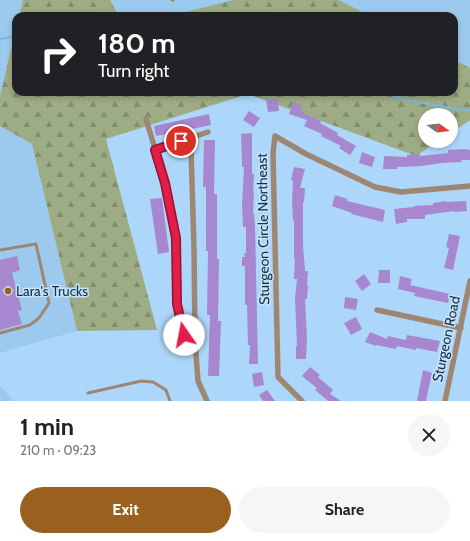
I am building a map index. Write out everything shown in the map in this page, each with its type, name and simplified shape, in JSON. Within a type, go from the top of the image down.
[{"type":"street","points":[[146,119],[164,178],[176,238],[177,304],[184,335],[194,341]]},
{"type":"street","points":[[155,150],[208,132]]},
{"type":"street","name":"Sturgeon Circle Northeast","points":[[302,401],[278,377],[273,153],[275,136],[306,154],[375,187],[401,192],[470,186]]},
{"type":"street","points":[[191,149],[194,248],[194,341],[198,381],[207,401]]},
{"type":"street","name":"Sturgeon Road","points":[[445,401],[470,281]]},
{"type":"street","points":[[378,310],[461,328]]},
{"type":"lane","points":[[0,250],[36,244],[49,303],[39,318],[30,325],[0,333]]},
{"type":"lane","points":[[88,393],[141,381],[153,382],[166,390],[170,401]]},
{"type":"shaded area","points":[[0,0],[23,0],[20,12],[12,12],[12,45],[0,96]]},
{"type":"shaded area","points":[[110,0],[233,0],[186,12],[117,12]]},
{"type":"shaded area","points":[[339,0],[470,0],[470,68],[458,62],[458,12],[362,12]]},
{"type":"shaded area","points":[[0,126],[32,144],[77,331],[0,353]]},
{"type":"shaded area","points":[[0,386],[14,401],[0,401]]},
{"type":"green space","points":[[23,0],[110,0],[117,12],[20,12]]},
{"type":"green space","points":[[233,0],[339,0],[362,12],[186,12]]},
{"type":"green space","points":[[12,45],[12,96],[242,96],[106,139],[157,330],[77,331],[32,144],[0,126],[0,96]]},
{"type":"green space","points":[[458,62],[470,68],[470,120],[458,128],[458,108],[418,108],[418,148],[428,148],[416,156],[253,96],[458,96]]},
{"type":"building","points":[[278,99],[279,111],[268,112],[266,100]]},
{"type":"building","points":[[293,102],[302,106],[300,112],[321,121],[320,123],[338,133],[337,135],[356,146],[350,155],[339,148],[341,146],[321,136],[322,134],[304,126],[307,120],[289,114]]},
{"type":"building","points":[[249,111],[260,118],[254,127],[243,120]]},
{"type":"building","points":[[209,114],[211,125],[156,136],[154,126]]},
{"type":"building","points":[[252,133],[258,364],[249,364],[250,345],[248,345],[247,305],[245,305],[245,266],[242,266],[242,257],[245,257],[244,253],[246,253],[246,227],[243,227],[242,206],[244,167],[242,167],[241,134]]},
{"type":"building","points":[[204,140],[215,140],[214,194],[217,194],[217,259],[219,259],[218,321],[221,321],[219,376],[208,376],[210,315],[207,315],[208,251],[206,251],[206,187],[203,187]]},
{"type":"building","points":[[448,150],[470,150],[470,160],[421,166],[397,167],[397,169],[383,169],[384,156],[407,157],[407,155],[420,154],[420,156],[448,153]]},
{"type":"building","points":[[362,152],[375,157],[372,167],[359,163]]},
{"type":"building","points":[[294,167],[305,169],[300,188],[305,188],[303,202],[303,245],[305,271],[308,271],[307,299],[305,299],[307,338],[306,359],[296,359],[297,346],[295,298],[297,279],[294,279],[295,259],[292,201],[293,181],[291,180]]},
{"type":"building","points":[[335,195],[347,199],[347,201],[385,210],[383,222],[351,214],[352,213],[332,206]]},
{"type":"building","points":[[162,198],[169,252],[158,254],[150,199]]},
{"type":"building","points":[[446,201],[466,201],[467,211],[454,211],[425,215],[425,219],[407,219],[407,222],[396,224],[394,209],[433,205],[433,203]]},
{"type":"building","points":[[449,234],[460,236],[453,270],[444,268],[449,248],[446,247]]},
{"type":"building","name":"Lara's Trucks","points":[[17,256],[20,270],[12,273],[22,310],[18,311],[22,324],[0,330],[0,260]]},
{"type":"building","points":[[379,270],[390,270],[390,283],[378,283]]},
{"type":"building","points":[[364,274],[371,284],[362,291],[355,281]]},
{"type":"building","points":[[400,276],[412,279],[410,285],[450,294],[448,303],[414,296],[415,293],[398,289]]},
{"type":"building","points":[[345,297],[358,299],[356,310],[344,308]]},
{"type":"building","points":[[356,317],[362,329],[351,335],[344,323]]},
{"type":"building","points":[[370,332],[387,339],[388,336],[406,340],[407,335],[440,341],[437,352],[397,346],[396,349],[376,346],[365,342]]},
{"type":"building","points":[[310,367],[320,375],[318,377],[333,390],[330,394],[341,401],[328,401],[315,390],[317,388],[302,376]]},
{"type":"building","points":[[423,370],[432,373],[426,401],[417,401]]},
{"type":"building","points":[[262,372],[264,385],[254,387],[252,374]]},
{"type":"building","points":[[267,390],[275,401],[263,401],[259,395]]},
{"type":"waterway","points":[[0,39],[12,37]]},
{"type":"waterway","points":[[394,96],[406,100],[470,111]]},
{"type":"place","name":"Lara's Trucks","points":[[8,291]]},
{"type":"route","points":[[181,141],[155,150],[165,183],[176,238],[175,267],[177,304],[184,335]]}]
